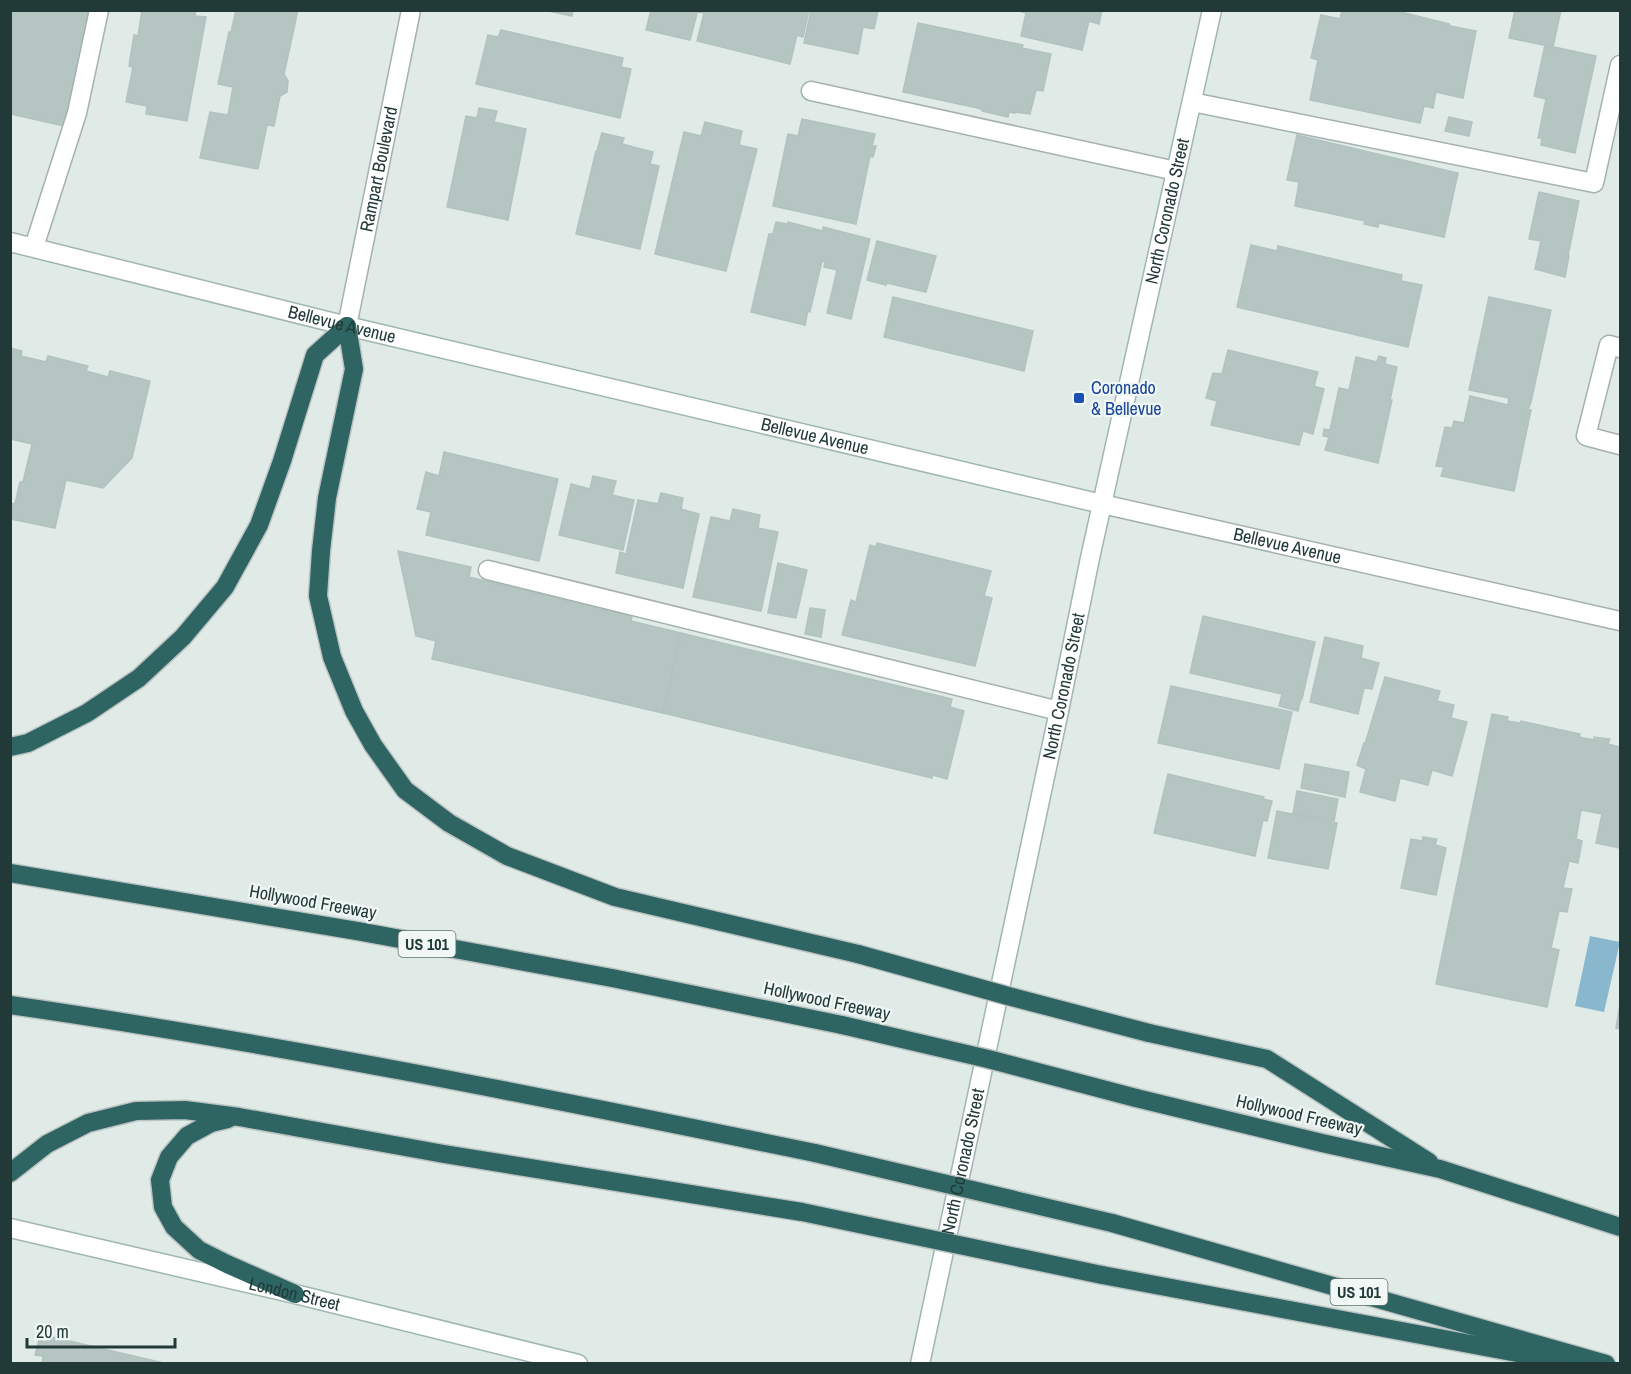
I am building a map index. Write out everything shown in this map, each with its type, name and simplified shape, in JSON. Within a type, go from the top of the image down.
[{"type":"highway","points":[[10,747],[28,743],[87,713],[139,678],[183,637],[225,587],[260,525],[315,355],[347,326]]},
{"type":"highway","points":[[347,326],[354,369],[327,498],[318,596],[332,657],[354,711],[373,745],[405,790],[450,823],[507,856],[615,897],[858,954],[1149,1033],[1267,1059],[1440,1169]]},
{"type":"highway","name":"Hollywood Freeway","points":[[10,873],[380,935],[612,978],[842,1025],[988,1059],[1322,1143],[1440,1169],[1620,1227]]},
{"type":"highway","name":"US 101","points":[[10,1005],[120,1020],[326,1056],[815,1153],[1112,1223],[1606,1364]]},
{"type":"highway","points":[[10,1173],[47,1144],[88,1123],[136,1111],[185,1110],[239,1117],[444,1154],[802,1212],[1102,1275],[1572,1364]]},
{"type":"highway","points":[[239,1117],[211,1123],[188,1136],[169,1157],[160,1180],[163,1207],[174,1227],[199,1251],[295,1294]]},
{"type":"street","points":[[34,247],[76,114],[99,10]]},
{"type":"street","name":"Rampart Boulevard","points":[[347,326],[411,10]]},
{"type":"street","name":"North Coronado Street","points":[[920,1364],[1090,558],[1212,10]]},
{"type":"street","points":[[1192,102],[1594,183],[1620,65]]},
{"type":"street","points":[[811,91],[1176,171]]},
{"type":"street","name":"Bellevue Avenue","points":[[10,242],[347,326],[1102,504],[1620,621]]},
{"type":"street","points":[[1615,347],[1586,436],[1620,445]]},
{"type":"street","points":[[488,570],[1059,711]]},
{"type":"street","name":"London Street","points":[[10,1228],[295,1294],[579,1364]]},
{"type":"water","points":[[1590,936],[1620,942],[1604,1012],[1575,1006]]},
{"type":"building","points":[[10,10],[94,10],[69,127],[10,114]]},
{"type":"building","points":[[142,10],[196,10],[195,16],[206,17],[187,121],[146,114],[147,106],[126,102],[133,67],[129,66],[134,35],[138,36]]},
{"type":"building","points":[[236,10],[298,10],[284,74],[288,81],[287,92],[280,96],[274,126],[267,125],[258,169],[200,158],[210,112],[228,115],[233,87],[218,84]]},
{"type":"building","points":[[544,10],[573,10],[572,16]]},
{"type":"building","points":[[651,10],[698,10],[690,40],[646,30]]},
{"type":"building","points":[[698,10],[809,10],[803,37],[797,35],[790,64],[697,41],[704,13]]},
{"type":"building","points":[[811,10],[878,11],[874,29],[863,27],[858,54],[804,43]]},
{"type":"building","points":[[1017,10],[1102,10],[1099,24],[1089,21],[1082,50],[1021,36],[1026,13]]},
{"type":"building","points":[[1342,10],[1393,10],[1476,31],[1463,98],[1436,92],[1433,108],[1424,106],[1420,123],[1310,100],[1318,60],[1311,58],[1321,15],[1340,19]]},
{"type":"building","points":[[1515,10],[1561,10],[1553,47],[1509,38]]},
{"type":"building","points":[[918,23],[1023,45],[1022,48],[1051,54],[1043,91],[1036,90],[1030,114],[1009,112],[1008,117],[903,92]]},
{"type":"building","points":[[501,30],[623,58],[621,67],[631,69],[620,118],[476,84],[488,35],[498,37]]},
{"type":"building","points":[[1545,45],[1596,56],[1575,153],[1541,145],[1542,138],[1538,138],[1546,99],[1534,96]]},
{"type":"building","points":[[479,108],[497,111],[494,122],[526,129],[508,220],[447,207],[466,116],[477,118]]},
{"type":"building","points":[[1449,117],[1472,122],[1469,136],[1445,131]]},
{"type":"building","points":[[802,119],[875,134],[872,146],[876,146],[873,157],[870,156],[856,224],[773,206],[788,134],[798,136]]},
{"type":"building","points":[[705,122],[742,131],[739,145],[757,149],[726,271],[655,254],[684,132],[701,136]]},
{"type":"building","points":[[602,133],[624,138],[622,144],[653,152],[650,164],[659,166],[640,249],[576,234]]},
{"type":"building","points":[[1297,135],[1458,173],[1444,237],[1379,223],[1378,227],[1364,224],[1365,221],[1295,206],[1299,182],[1287,180]]},
{"type":"building","points":[[1539,192],[1579,201],[1565,277],[1535,269],[1541,241],[1529,239]]},
{"type":"building","points":[[776,222],[788,224],[788,222],[823,231],[823,227],[870,239],[851,319],[827,313],[837,270],[824,267],[825,262],[822,261],[805,325],[751,312],[769,234],[773,234]]},
{"type":"building","points":[[877,241],[936,256],[926,292],[867,280]]},
{"type":"building","points":[[1251,245],[1277,251],[1278,246],[1402,275],[1401,281],[1422,285],[1408,347],[1237,307]]},
{"type":"building","points":[[893,297],[1033,331],[1024,371],[884,337]]},
{"type":"building","points":[[1489,297],[1551,310],[1528,410],[1531,410],[1514,491],[1441,476],[1444,467],[1436,466],[1445,427],[1452,428],[1454,421],[1464,423],[1470,396],[1508,405],[1509,398],[1469,390]]},
{"type":"building","points":[[10,348],[22,351],[21,356],[46,362],[48,356],[88,366],[86,371],[108,377],[110,371],[150,381],[132,458],[103,488],[66,480],[55,528],[10,519],[10,503],[15,504],[32,444],[10,439]]},
{"type":"building","points":[[1228,350],[1318,372],[1314,386],[1324,389],[1313,434],[1303,431],[1299,445],[1211,425],[1217,401],[1206,398],[1213,373],[1222,374]]},
{"type":"building","points":[[1379,356],[1386,358],[1385,364],[1397,367],[1378,463],[1325,450],[1329,437],[1323,436],[1324,429],[1330,430],[1339,388],[1349,390],[1356,357],[1377,362]]},
{"type":"building","points":[[444,452],[558,479],[539,561],[426,535],[431,512],[417,509],[426,472],[439,476]]},
{"type":"building","points":[[593,476],[616,481],[612,495],[634,500],[623,550],[559,535],[571,484],[590,489]]},
{"type":"building","points":[[661,493],[683,498],[681,509],[699,514],[683,588],[616,573],[620,552],[626,554],[638,500],[658,504]]},
{"type":"building","points":[[733,509],[760,515],[758,528],[778,532],[761,611],[693,597],[711,517],[730,521]]},
{"type":"building","points":[[877,543],[991,571],[984,596],[992,598],[975,666],[842,635],[851,600],[856,602],[870,545],[876,547]]},
{"type":"building","points":[[398,551],[471,567],[469,577],[632,616],[631,621],[681,633],[663,713],[432,659],[436,641],[416,636]]},
{"type":"building","points":[[778,563],[807,570],[796,618],[768,613]]},
{"type":"building","points":[[810,608],[825,610],[821,637],[805,634]]},
{"type":"building","points":[[1203,616],[1315,642],[1298,711],[1279,706],[1282,694],[1190,673]]},
{"type":"building","points":[[681,633],[952,699],[950,707],[964,711],[947,779],[933,775],[932,778],[663,713]]},
{"type":"building","points":[[1325,637],[1363,646],[1361,658],[1379,663],[1372,689],[1364,688],[1358,714],[1310,702]]},
{"type":"building","points":[[1385,677],[1440,691],[1437,701],[1454,705],[1451,718],[1467,722],[1452,776],[1432,770],[1428,785],[1400,778],[1395,801],[1360,792],[1366,769],[1357,765]]},
{"type":"building","points":[[1171,686],[1292,712],[1279,769],[1158,743]]},
{"type":"building","points":[[1492,714],[1508,717],[1507,721],[1520,723],[1521,721],[1580,734],[1579,737],[1594,740],[1594,737],[1610,739],[1608,744],[1620,747],[1620,848],[1596,843],[1602,814],[1581,810],[1576,839],[1582,841],[1578,863],[1569,861],[1563,888],[1572,889],[1567,912],[1559,911],[1551,948],[1559,950],[1547,1007],[1436,984]]},
{"type":"building","points":[[1305,764],[1349,772],[1345,797],[1301,788]]},
{"type":"building","points":[[1168,774],[1264,797],[1263,799],[1272,801],[1267,821],[1263,820],[1255,856],[1154,833]]},
{"type":"building","points":[[1297,791],[1338,799],[1334,821],[1293,814]]},
{"type":"building","points":[[1277,811],[1337,823],[1328,869],[1268,858]]},
{"type":"building","points":[[1423,837],[1437,839],[1435,845],[1446,848],[1436,895],[1401,888],[1411,839],[1422,841]]},
{"type":"building","points":[[1620,1004],[1620,1029],[1616,1028]]},
{"type":"building","points":[[48,1336],[168,1364],[42,1364],[43,1356],[35,1355],[39,1340],[46,1342]]},
{"type":"place","name":"Coronado & Bellevue","points":[[1079,398]]}]
